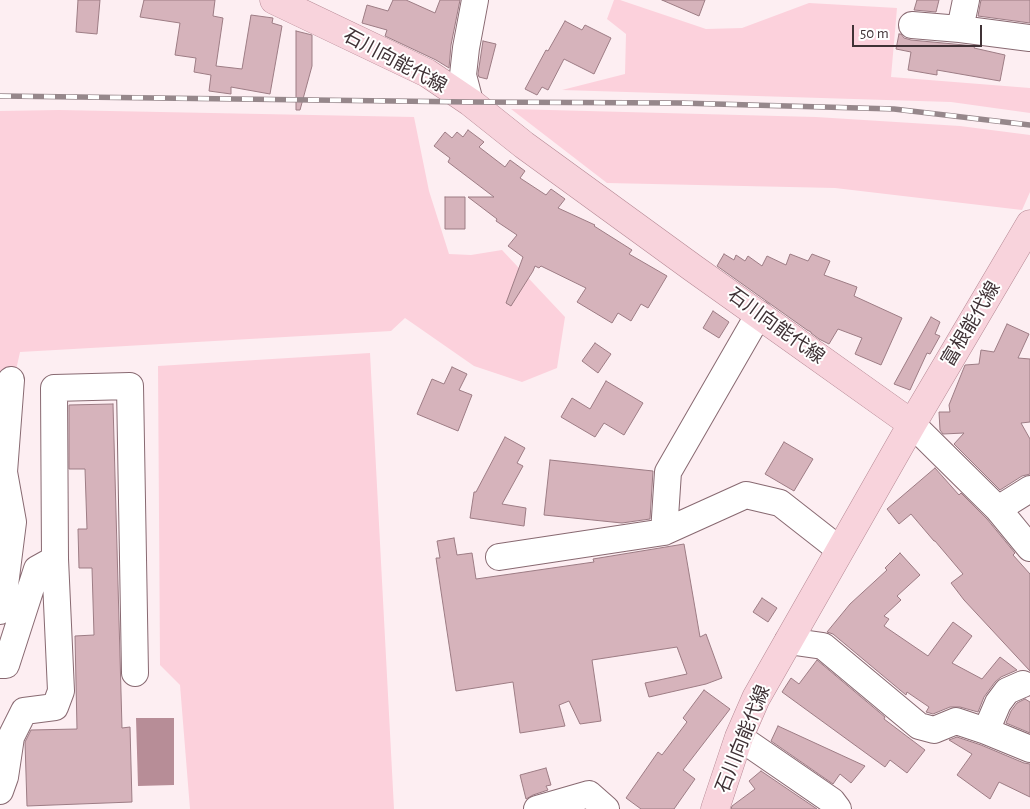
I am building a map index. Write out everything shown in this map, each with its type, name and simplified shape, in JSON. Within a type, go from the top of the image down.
[{"type":"main road","name":"石川向能代線","points":[[274,0],[428,73],[470,102],[524,145],[693,268],[912,424],[756,698],[739,737],[716,809]]},
{"type":"main road","name":"富根能代線","points":[[912,424],[1030,224]]},
{"type":"street","points":[[470,102],[463,75],[475,0]]},
{"type":"street","points":[[960,28],[966,0]]},
{"type":"street","points":[[912,24],[960,28],[1030,38]]},
{"type":"street","points":[[664,532],[668,472],[759,314]]},
{"type":"street","points":[[0,611],[4,594],[13,522],[4,472],[11,380]]},
{"type":"street","points":[[0,791],[5,777],[11,737],[24,711],[55,707],[62,692],[55,559],[54,388],[130,386],[141,552],[135,673]]},
{"type":"street","points":[[912,424],[998,509],[1030,548]]},
{"type":"street","points":[[998,509],[1030,489]]},
{"type":"street","points":[[499,558],[664,532],[746,495],[780,503],[840,550]]},
{"type":"street","points":[[0,665],[6,665],[37,569],[55,559]]},
{"type":"street","points":[[788,641],[823,646],[919,726],[934,730],[956,721],[1030,749]]},
{"type":"street","points":[[986,731],[998,703],[1007,691],[1023,684]]},
{"type":"street","points":[[739,737],[832,801],[838,809]]},
{"type":"street","points":[[538,809],[589,794],[606,809]]},
{"type":"shaded area","points":[[614,0],[620,0],[706,29],[742,28],[809,3],[897,8],[891,77],[1030,88],[1030,113],[951,102],[562,90],[625,74],[626,34],[607,19]]},
{"type":"shaded area","points":[[511,109],[816,117],[960,126],[1030,135],[1030,192],[1022,210],[835,188],[607,183]]},
{"type":"shaded area","points":[[59,110],[414,117],[429,191],[449,254],[471,255],[502,250],[565,317],[557,368],[522,382],[474,366],[405,318],[391,331],[20,352],[0,442],[0,111]]},
{"type":"shaded area","points":[[370,353],[394,809],[190,809],[180,685],[160,665],[158,366]]},
{"type":"shaded area","points":[[136,718],[174,718],[174,785],[138,786]]},
{"type":"building","points":[[78,0],[100,0],[97,34],[76,32]]},
{"type":"building","points":[[144,0],[215,0],[213,16],[223,18],[216,66],[242,69],[251,15],[273,18],[272,23],[282,26],[270,94],[231,87],[231,94],[209,91],[211,75],[194,72],[196,58],[175,55],[180,23],[140,17]]},
{"type":"building","points":[[393,0],[406,0],[435,13],[440,0],[460,0],[451,45],[449,68],[385,36],[387,30],[362,23],[367,5],[388,11]]},
{"type":"building","points":[[662,0],[705,0],[699,16]]},
{"type":"building","points":[[917,0],[939,0],[936,12],[914,10]]},
{"type":"building","points":[[981,0],[1030,0],[1030,23],[978,16]]},
{"type":"building","points":[[565,21],[582,30],[585,25],[611,38],[594,74],[564,59],[548,90],[542,87],[537,95],[525,89],[546,50],[548,51]]},
{"type":"building","points":[[296,31],[312,35],[312,66],[300,110],[296,110]]},
{"type":"building","points":[[899,34],[911,40],[975,46],[974,48],[1005,55],[1000,81],[937,70],[937,75],[908,70],[911,52],[896,49]]},
{"type":"building","points":[[483,41],[496,44],[487,79],[479,77],[478,74]]},
{"type":"building","points":[[468,130],[484,142],[479,147],[505,167],[510,160],[525,171],[520,178],[546,195],[551,189],[565,199],[558,208],[595,225],[632,250],[629,254],[667,276],[648,308],[641,304],[631,321],[618,313],[612,323],[577,302],[586,288],[541,266],[539,268],[535,266],[511,306],[506,303],[523,257],[508,246],[517,235],[496,221],[497,219],[468,197],[494,197],[448,162],[450,158],[434,146],[445,132],[452,138],[457,132],[463,137]]},
{"type":"building","points":[[445,197],[465,197],[465,229],[445,229]]},
{"type":"building","points":[[724,254],[734,260],[736,255],[745,261],[748,256],[762,266],[767,256],[786,265],[790,254],[808,261],[812,254],[830,261],[824,275],[857,287],[854,296],[902,318],[881,365],[855,354],[862,338],[838,329],[829,344],[819,339],[717,266]]},
{"type":"building","points":[[713,311],[729,322],[719,338],[703,328]]},
{"type":"building","points":[[931,317],[940,322],[935,334],[940,336],[930,354],[927,353],[910,390],[894,384]]},
{"type":"building","points":[[1007,324],[1029,334],[1018,358],[1030,359],[1030,422],[1021,423],[1030,439],[1030,474],[1022,476],[1000,490],[954,444],[964,433],[943,434],[940,430],[939,412],[950,412],[949,405],[965,365],[979,364],[981,350],[994,352]]},
{"type":"building","points":[[595,343],[611,354],[598,373],[582,361]]},
{"type":"building","points":[[452,367],[467,374],[459,390],[472,395],[458,431],[417,414],[432,379],[444,384]]},
{"type":"building","points":[[606,381],[643,403],[624,435],[604,423],[595,437],[561,417],[572,398],[590,409]]},
{"type":"building","points":[[113,404],[122,728],[130,727],[132,802],[27,806],[25,742],[31,730],[77,729],[75,636],[94,635],[92,568],[79,568],[78,529],[87,529],[85,469],[69,469],[69,405]]},
{"type":"building","points":[[505,437],[525,448],[517,463],[523,466],[502,504],[526,508],[524,526],[470,518],[474,492],[476,492]]},
{"type":"building","points":[[784,442],[813,459],[794,491],[765,474]]},
{"type":"building","points":[[550,460],[653,471],[650,519],[622,523],[544,515]]},
{"type":"building","points":[[935,468],[959,495],[961,493],[987,519],[1015,553],[1013,555],[1030,574],[1030,671],[964,600],[951,583],[963,574],[935,541],[911,514],[899,524],[887,509]]},
{"type":"building","points":[[454,538],[457,555],[472,553],[476,579],[594,562],[593,559],[684,544],[700,637],[706,634],[722,678],[706,684],[649,697],[645,683],[687,674],[677,647],[592,660],[601,721],[580,724],[569,701],[559,705],[565,726],[520,733],[513,682],[456,691],[436,558],[440,558],[437,541]]},
{"type":"building","points":[[900,553],[920,575],[897,596],[901,600],[884,616],[889,619],[884,626],[928,656],[953,622],[972,636],[952,663],[982,679],[1000,657],[1017,670],[1001,677],[995,682],[984,697],[978,712],[960,707],[950,707],[933,714],[926,712],[929,707],[907,692],[906,695],[833,634],[827,632],[850,604],[887,570],[885,568]]},
{"type":"building","points":[[762,598],[777,608],[768,622],[753,612]]},
{"type":"building","points":[[817,660],[885,717],[884,719],[925,750],[907,773],[890,760],[885,767],[782,692],[791,678],[799,684]]},
{"type":"building","points":[[704,690],[730,709],[683,770],[695,779],[674,809],[641,809],[626,798],[658,752],[662,755],[687,722],[683,718]]},
{"type":"building","points":[[1025,699],[1030,702],[1030,733],[1006,723],[1017,703]]},
{"type":"building","points":[[778,726],[865,766],[851,783],[840,774],[833,784],[771,741]]},
{"type":"building","points":[[957,737],[1030,764],[1030,797],[999,782],[990,799],[957,775],[972,754],[949,740]]},
{"type":"building","points":[[546,768],[551,785],[546,786],[548,790],[526,799],[520,775]]},
{"type":"building","points":[[761,771],[817,809],[731,809],[732,806],[755,789],[749,781]]},
{"type":"railway","points":[[0,96],[680,103],[894,109],[1030,125]]}]
